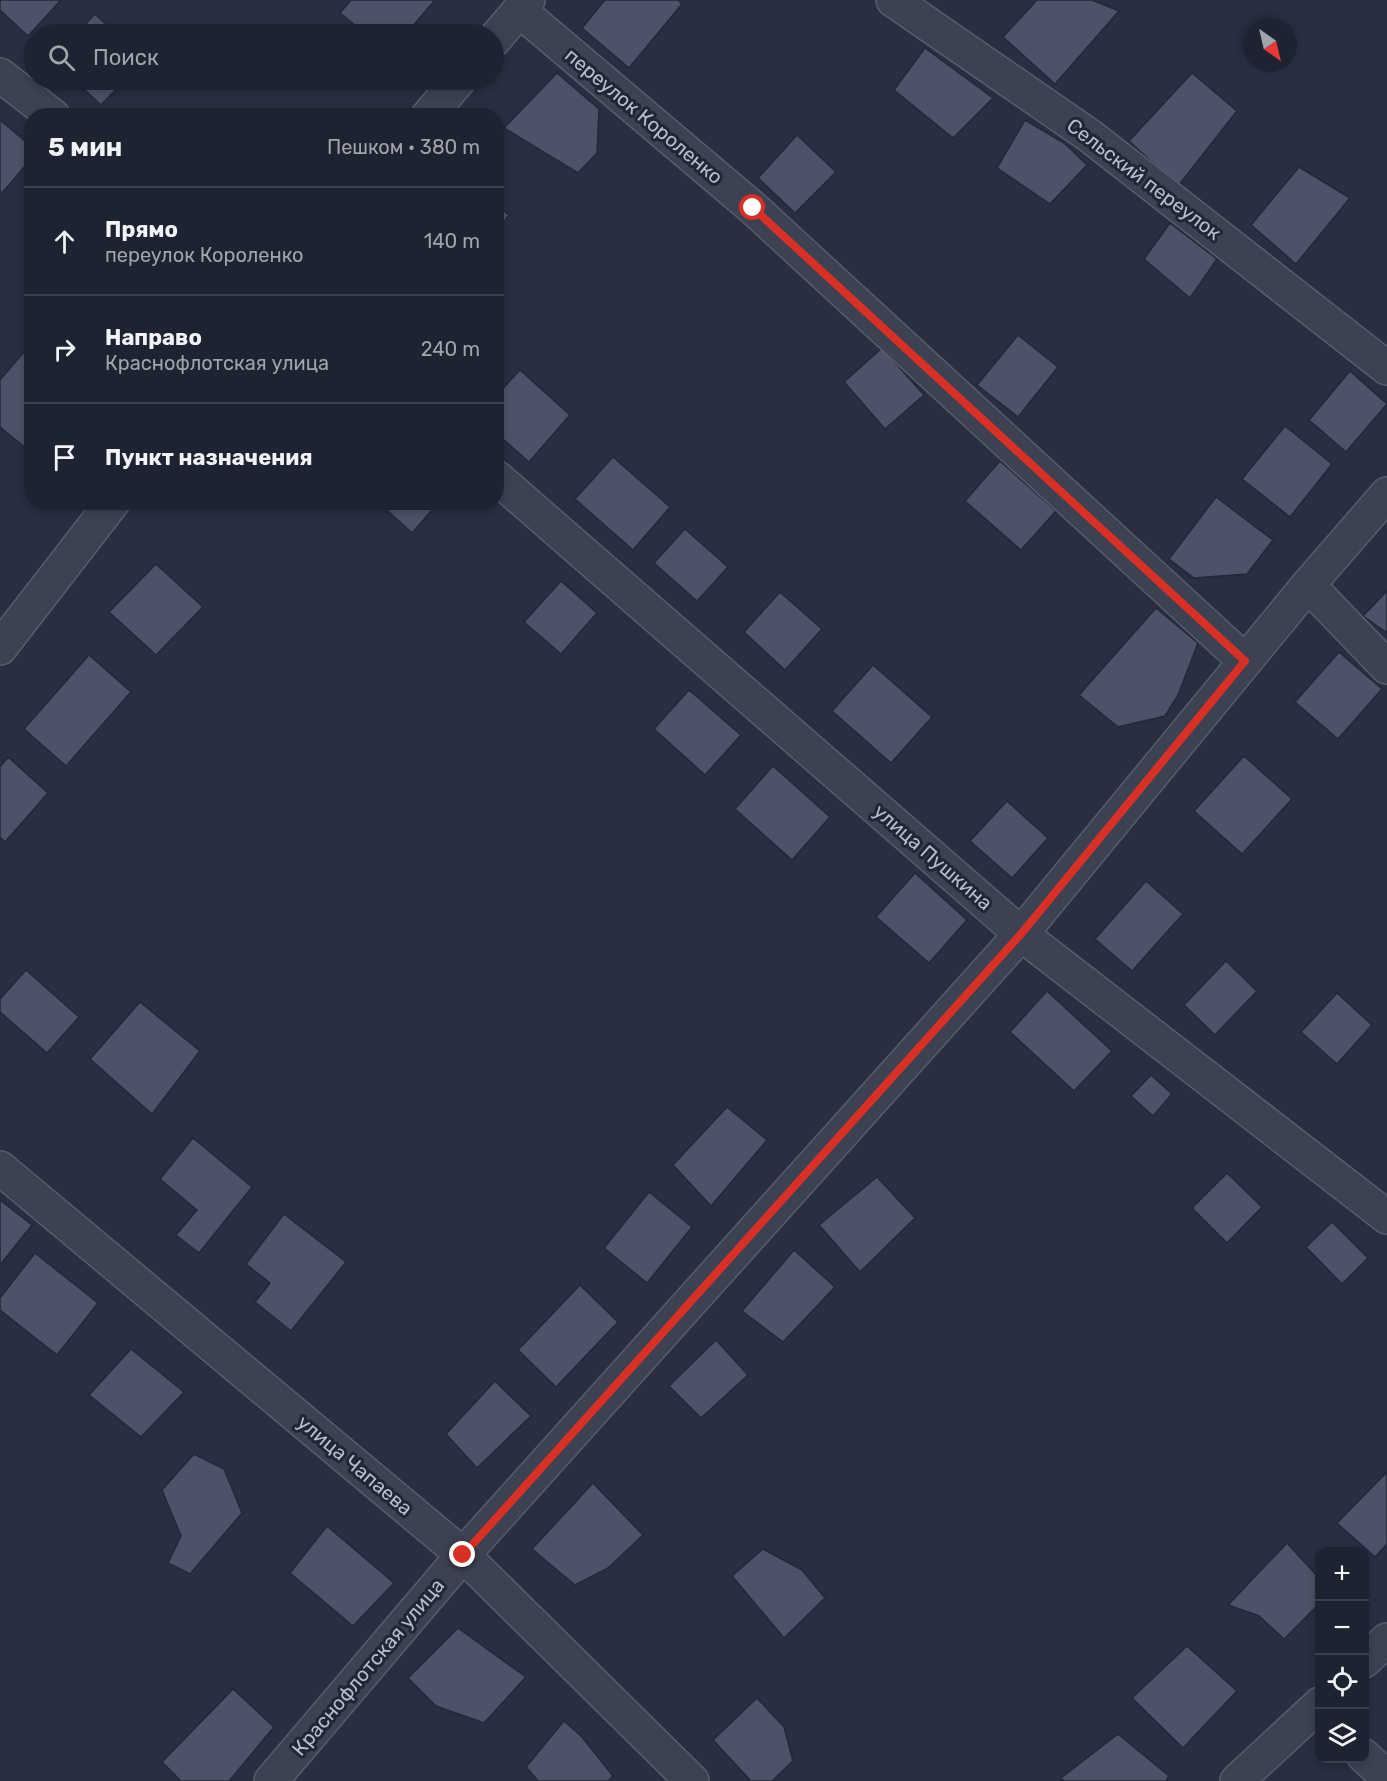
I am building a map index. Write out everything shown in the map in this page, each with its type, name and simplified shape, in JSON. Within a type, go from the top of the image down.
[{"type":"street","name":"Сельский переулок","points":[[893,0],[1090,136],[1387,368]]},
{"type":"street","points":[[504,28],[524,5]]},
{"type":"street","name":"переулок Короленко","points":[[524,5],[753,208],[1245,661]]},
{"type":"street","points":[[0,75],[43,108]]},
{"type":"street","points":[[435,108],[450,90]]},
{"type":"street","name":"улица Пушкина","points":[[504,484],[1021,934],[1387,1217]]},
{"type":"street","name":"Краснофлотская улица","points":[[271,1781],[463,1555],[1021,934],[1308,585],[1387,494]]},
{"type":"street","points":[[0,648],[107,510]]},
{"type":"street","points":[[1308,585],[1387,667]]},
{"type":"street","name":"улица Чапаева","points":[[0,1168],[463,1555],[692,1781]]},
{"type":"street","points":[[1369,1657],[1387,1640]]},
{"type":"street","points":[[1237,1781],[1317,1709]]},
{"type":"street","points":[[1369,1760],[1387,1777]]},
{"type":"building","points":[[0,0],[61,0],[39,24],[24,24],[24,32],[0,10]]},
{"type":"building","points":[[351,0],[435,0],[415,24],[354,24],[340,13]]},
{"type":"building","points":[[605,0],[678,0],[682,4],[629,68],[582,28]]},
{"type":"building","points":[[1037,0],[1092,0],[1119,11],[1055,84],[1003,37]]},
{"type":"building","points":[[95,14],[106,24],[86,24]]},
{"type":"building","points":[[925,48],[993,98],[953,138],[894,90]]},
{"type":"building","points":[[557,73],[599,109],[597,153],[578,173],[504,128]]},
{"type":"building","points":[[1192,73],[1237,111],[1178,186],[1129,141]]},
{"type":"building","points":[[85,90],[115,90],[101,105]]},
{"type":"building","points":[[0,120],[24,140],[24,167],[2,193],[0,191]]},
{"type":"building","points":[[1025,120],[1064,143],[1087,165],[1050,204],[997,168]]},
{"type":"building","points":[[797,135],[836,172],[795,213],[758,178]]},
{"type":"building","points":[[1299,167],[1350,198],[1296,264],[1251,225]]},
{"type":"building","points":[[504,211],[509,215],[504,222]]},
{"type":"building","points":[[1170,223],[1217,259],[1190,298],[1144,259]]},
{"type":"building","points":[[1018,335],[1058,367],[1018,417],[977,385]]},
{"type":"building","points":[[882,348],[924,395],[885,429],[844,382]]},
{"type":"building","points":[[24,354],[24,446],[0,427],[0,380]]},
{"type":"building","points":[[520,370],[570,415],[529,462],[504,440],[504,387]]},
{"type":"building","points":[[1350,371],[1387,404],[1346,452],[1309,420]]},
{"type":"building","points":[[1285,426],[1332,464],[1290,517],[1242,479]]},
{"type":"building","points":[[613,457],[670,507],[633,550],[575,499]]},
{"type":"building","points":[[1000,461],[1056,511],[1021,550],[965,501]]},
{"type":"building","points":[[1216,497],[1273,540],[1247,574],[1194,578],[1169,559]]},
{"type":"building","points":[[387,510],[432,510],[412,533]]},
{"type":"building","points":[[685,529],[728,567],[697,601],[654,563]]},
{"type":"building","points":[[156,564],[203,607],[156,655],[109,612]]},
{"type":"building","points":[[561,581],[597,613],[561,654],[524,622]]},
{"type":"building","points":[[1387,591],[1387,633],[1363,616]]},
{"type":"building","points":[[780,592],[822,629],[785,670],[744,632]]},
{"type":"building","points":[[1156,608],[1198,643],[1178,695],[1165,716],[1118,727],[1079,695]]},
{"type":"building","points":[[1339,652],[1382,689],[1338,739],[1295,702]]},
{"type":"building","points":[[89,655],[131,692],[66,766],[24,729]]},
{"type":"building","points":[[873,665],[932,717],[891,763],[832,711]]},
{"type":"building","points":[[689,690],[741,735],[705,775],[654,729]]},
{"type":"building","points":[[1244,756],[1292,799],[1242,854],[1194,811]]},
{"type":"building","points":[[8,757],[48,793],[5,842],[0,837],[0,767]]},
{"type":"building","points":[[773,766],[830,817],[792,860],[735,809]]},
{"type":"building","points":[[1007,801],[1048,838],[1012,878],[970,841]]},
{"type":"building","points":[[915,873],[967,920],[929,963],[876,917]]},
{"type":"building","points":[[1146,881],[1183,914],[1132,971],[1095,939]]},
{"type":"building","points":[[1226,961],[1257,991],[1215,1035],[1184,1005]]},
{"type":"building","points":[[26,970],[79,1017],[47,1053],[0,1012],[0,999]]},
{"type":"building","points":[[1047,991],[1112,1051],[1074,1091],[1010,1032]]},
{"type":"building","points":[[1337,993],[1372,1025],[1337,1064],[1301,1032]]},
{"type":"building","points":[[140,1002],[200,1051],[152,1114],[90,1059]]},
{"type":"building","points":[[1151,1075],[1172,1094],[1153,1116],[1131,1096]]},
{"type":"building","points":[[727,1107],[767,1140],[711,1206],[673,1165]]},
{"type":"building","points":[[193,1138],[252,1187],[199,1253],[176,1235],[197,1210],[160,1179]]},
{"type":"building","points":[[1227,1173],[1262,1207],[1227,1243],[1192,1208]]},
{"type":"building","points":[[877,1177],[915,1218],[860,1272],[819,1225]]},
{"type":"building","points":[[649,1192],[692,1227],[647,1283],[604,1248]]},
{"type":"building","points":[[0,1200],[32,1225],[0,1265]]},
{"type":"building","points":[[284,1214],[346,1262],[291,1331],[255,1302],[270,1283],[246,1264]]},
{"type":"building","points":[[1332,1222],[1368,1258],[1342,1284],[1306,1247]]},
{"type":"building","points":[[794,1250],[835,1287],[783,1342],[742,1311]]},
{"type":"building","points":[[35,1253],[98,1303],[57,1355],[0,1310],[0,1298]]},
{"type":"building","points":[[580,1285],[618,1322],[556,1387],[518,1350]]},
{"type":"building","points":[[716,1340],[748,1375],[701,1418],[669,1386]]},
{"type":"building","points":[[131,1349],[184,1392],[141,1437],[89,1395]]},
{"type":"building","points":[[495,1381],[531,1416],[477,1468],[446,1434]]},
{"type":"building","points":[[194,1454],[224,1469],[242,1513],[190,1574],[168,1563],[181,1536],[162,1490]]},
{"type":"building","points":[[1387,1472],[1387,1544],[1375,1557],[1369,1552],[1369,1547],[1364,1547],[1337,1523]]},
{"type":"building","points":[[593,1483],[643,1535],[608,1568],[575,1585],[532,1549]]},
{"type":"building","points":[[327,1526],[394,1583],[353,1626],[290,1573]]},
{"type":"building","points":[[1287,1543],[1315,1574],[1315,1608],[1284,1639],[1259,1616],[1228,1605]]},
{"type":"building","points":[[763,1549],[802,1570],[825,1598],[784,1638],[732,1576]]},
{"type":"building","points":[[458,1628],[526,1677],[484,1723],[436,1706],[408,1678]]},
{"type":"building","points":[[1187,1646],[1237,1691],[1183,1748],[1132,1698]]},
{"type":"building","points":[[233,1689],[274,1727],[229,1781],[181,1781],[162,1762]]},
{"type":"building","points":[[757,1698],[784,1727],[793,1761],[772,1781],[751,1781],[713,1740]]},
{"type":"building","points":[[564,1721],[582,1737],[613,1776],[608,1781],[538,1781],[526,1767]]},
{"type":"building","points":[[1118,1734],[1169,1776],[1166,1781],[1064,1781],[1061,1778]]},
{"type":"route","points":[[463,1555],[1021,934],[1245,661],[753,208]]}]
